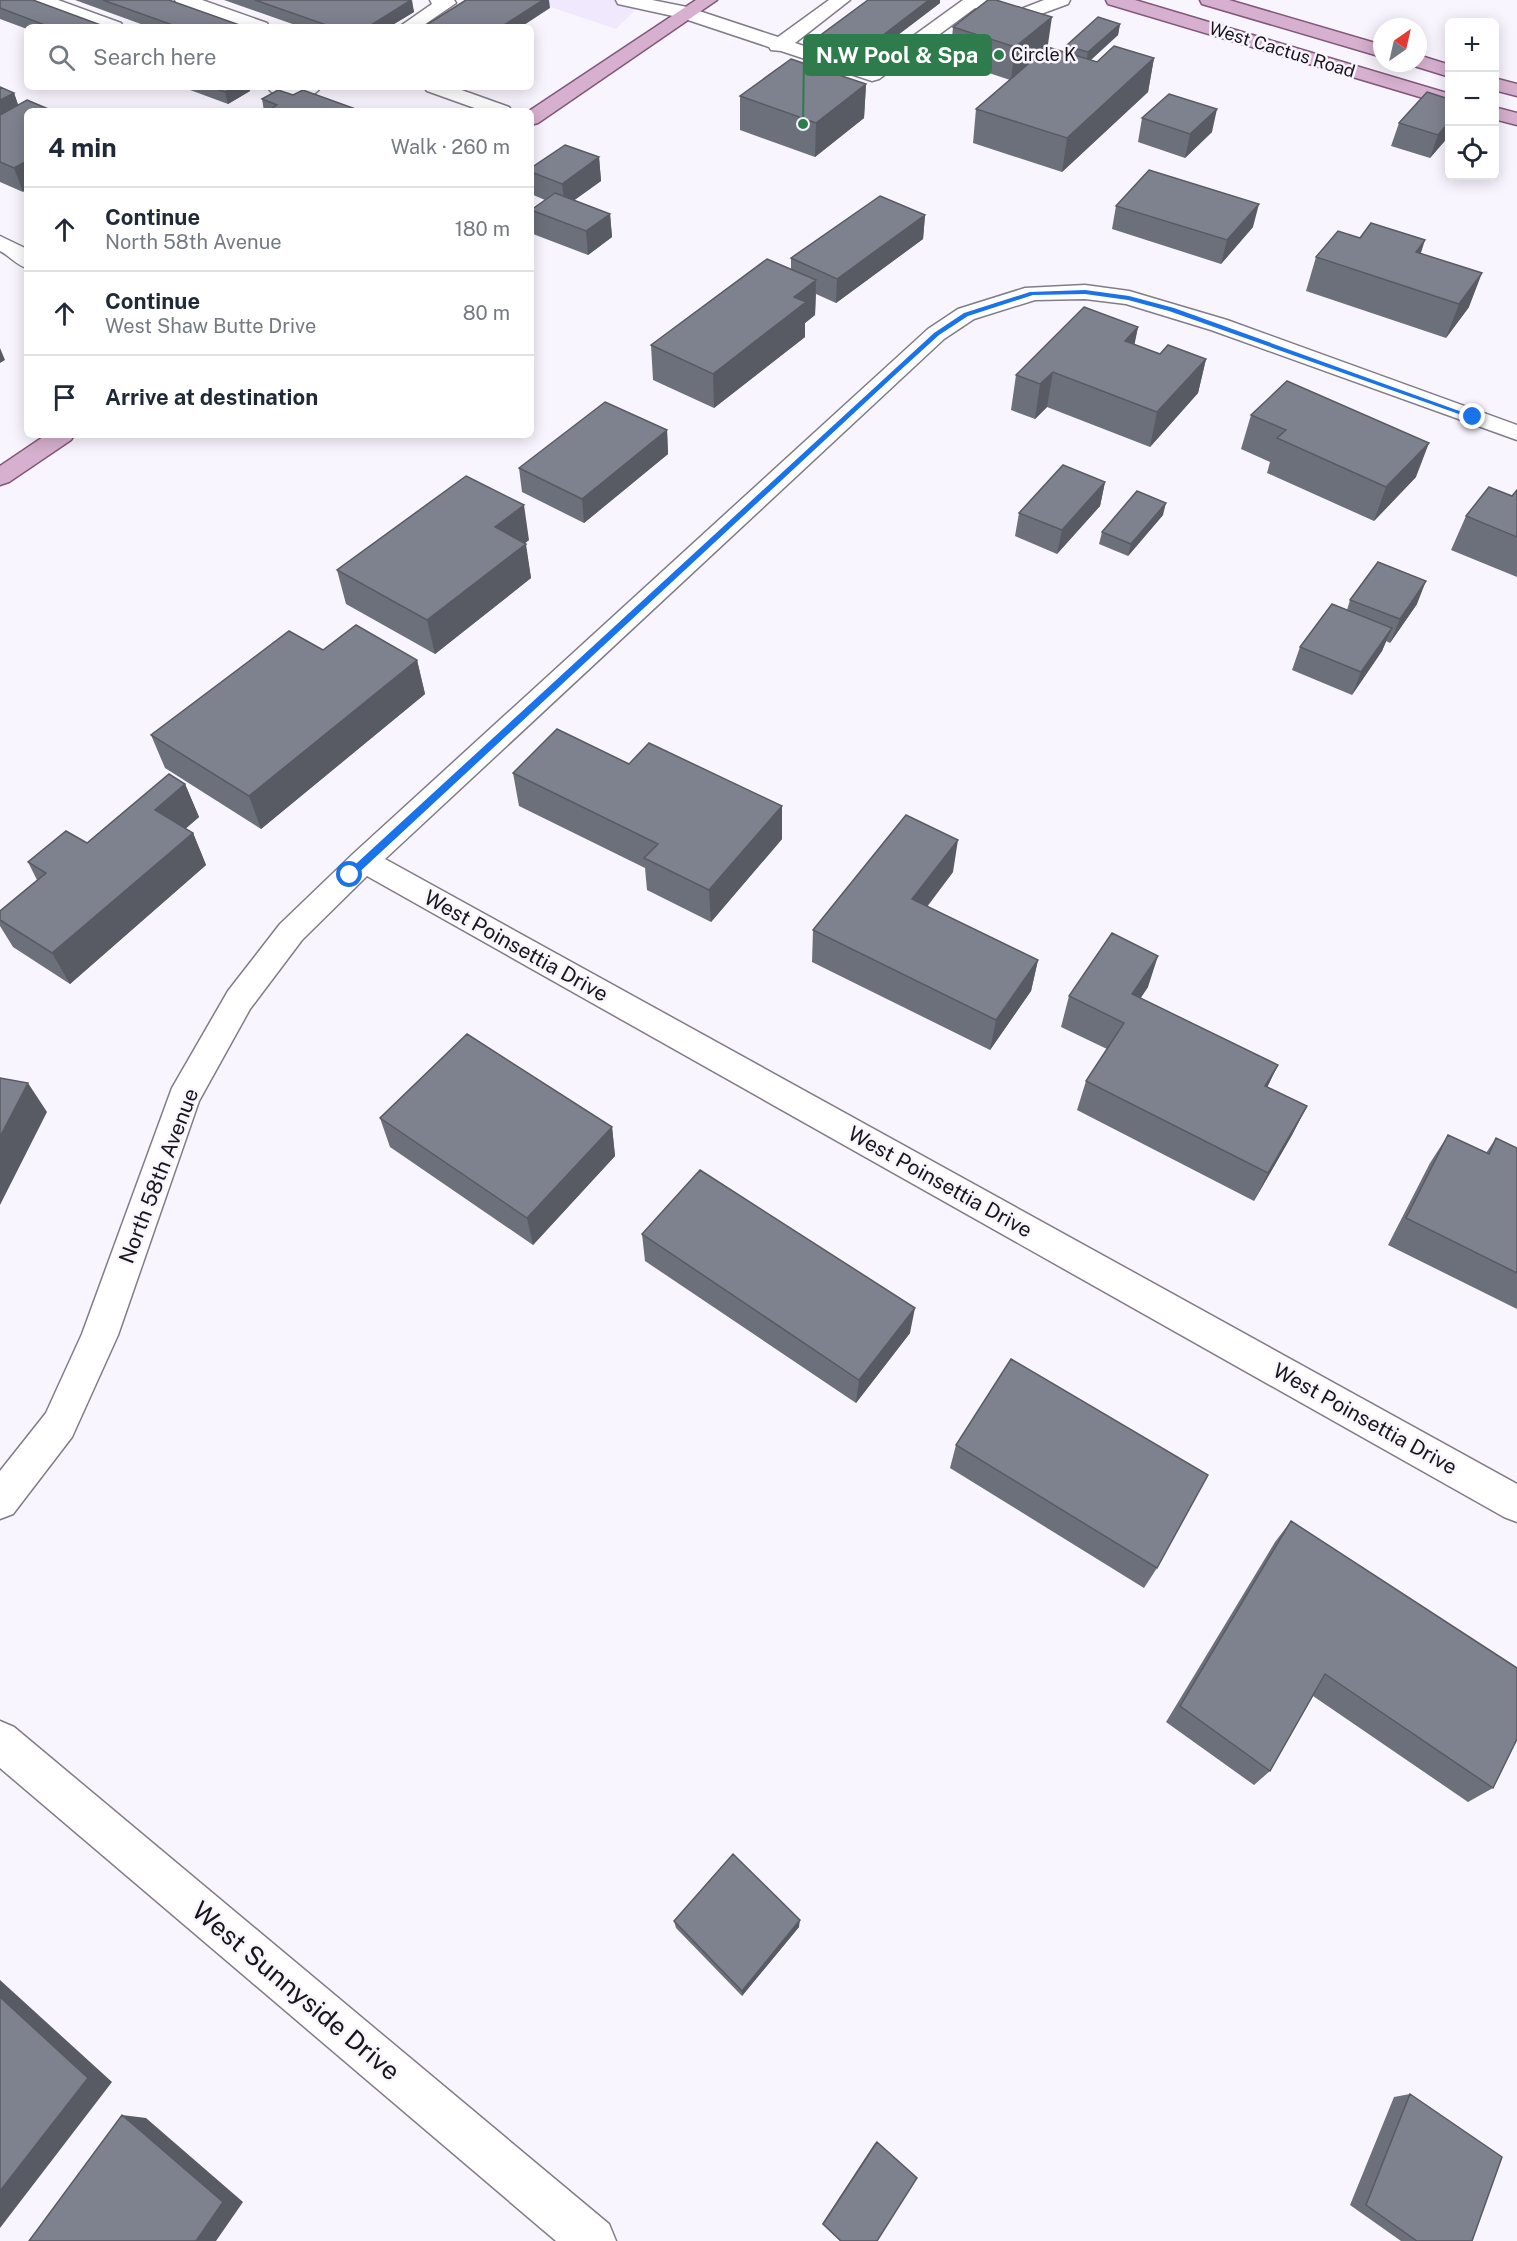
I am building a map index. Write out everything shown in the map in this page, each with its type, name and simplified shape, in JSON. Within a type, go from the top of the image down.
[{"type":"main road","points":[[534,117],[708,0]]},
{"type":"main road","name":"West Cactus Road","points":[[1114,0],[1445,99]]},
{"type":"main road","name":"West Cactus Road","points":[[1209,0],[1373,48]]},
{"type":"main road","points":[[1427,64],[1445,69]]},
{"type":"main road","points":[[1499,85],[1517,90]]},
{"type":"main road","points":[[1499,115],[1517,120]]},
{"type":"main road","points":[[0,477],[58,438]]},
{"type":"street","points":[[41,0],[106,24]]},
{"type":"street","points":[[184,0],[252,24]]},
{"type":"street","points":[[413,24],[447,3],[439,0]]},
{"type":"street","points":[[625,0],[687,14],[778,46],[872,75],[968,1],[1022,15],[1061,0]]},
{"type":"street","points":[[778,46],[841,0]]},
{"type":"street","points":[[285,90],[298,95],[306,90]]},
{"type":"street","points":[[442,90],[493,108]]},
{"type":"street","points":[[0,243],[16,250],[24,258]]},
{"type":"street","name":"North 58th Avenue","points":[[0,1501],[58,1425],[100,1335],[184,1098],[240,1000],[291,932],[364,861],[936,334],[966,314],[1033,293],[1085,292],[1129,298],[1172,309],[1517,433]]},
{"type":"street","name":"West Poinsettia Drive","points":[[364,861],[1517,1504]]},
{"type":"street","name":"West Sunnyside Drive","points":[[0,1741],[592,2241]]},
{"type":"shaded area","points":[[529,0],[645,0],[616,29]]},
{"type":"building","points":[[0,0],[33,0],[98,24],[42,24],[0,8]]},
{"type":"building","points":[[103,0],[169,0],[237,24],[170,24]]},
{"type":"building","points":[[255,0],[411,0],[373,24],[323,24]]},
{"type":"building","points":[[466,0],[543,0],[506,24],[428,24]]},
{"type":"building","points":[[868,0],[929,0],[866,48],[822,34]]},
{"type":"building","points":[[988,0],[996,0],[1052,17],[1015,47],[953,27]]},
{"type":"building","points":[[1098,17],[1120,24],[1088,52],[1066,46]]},
{"type":"building","points":[[1114,46],[1154,58],[1067,138],[976,109],[1048,47],[1097,62]]},
{"type":"building","points":[[791,59],[866,84],[816,123],[740,96]]},
{"type":"building","points":[[0,87],[14,93],[0,100]]},
{"type":"building","points":[[278,90],[293,95],[303,90],[353,108],[272,108],[277,105],[262,99]]},
{"type":"building","points":[[1427,92],[1445,98],[1445,127],[1438,135],[1399,123]]},
{"type":"building","points":[[1169,94],[1217,109],[1190,134],[1142,118]]},
{"type":"building","points":[[27,100],[46,108],[24,108],[24,163],[14,168],[0,162],[0,115]]},
{"type":"building","points":[[565,145],[599,157],[562,184],[534,173],[534,166]]},
{"type":"building","points":[[1149,170],[1259,204],[1227,240],[1116,206]]},
{"type":"building","points":[[555,193],[610,214],[586,231],[534,211],[534,208]]},
{"type":"building","points":[[880,196],[925,215],[837,279],[791,258]]},
{"type":"building","points":[[1371,223],[1425,240],[1416,252],[1482,273],[1459,304],[1316,257],[1338,231],[1360,238]]},
{"type":"building","points":[[767,259],[816,280],[794,297],[806,302],[713,374],[651,345]]},
{"type":"building","points":[[1084,307],[1138,327],[1125,341],[1160,354],[1168,345],[1206,359],[1157,412],[1053,372],[1040,384],[1016,375]]},
{"type":"building","points":[[1287,381],[1429,443],[1386,487],[1277,438],[1286,430],[1251,415]]},
{"type":"building","points":[[605,402],[667,430],[582,499],[519,468]]},
{"type":"building","points":[[1063,465],[1105,482],[1062,530],[1019,513]]},
{"type":"building","points":[[466,476],[524,505],[495,527],[526,544],[427,620],[337,570]]},
{"type":"building","points":[[1489,487],[1512,496],[1517,490],[1517,537],[1466,516]]},
{"type":"building","points":[[1137,491],[1166,503],[1131,544],[1102,532]]},
{"type":"building","points":[[1378,562],[1426,581],[1400,619],[1350,600]]},
{"type":"building","points":[[1332,604],[1392,628],[1361,672],[1300,647]]},
{"type":"building","points":[[356,625],[417,660],[249,796],[151,735],[289,631],[323,650]]},
{"type":"building","points":[[557,729],[629,764],[649,743],[782,806],[709,890],[644,858],[658,844],[513,773]]},
{"type":"building","points":[[169,774],[185,784],[155,810],[193,833],[52,953],[0,920],[0,911],[46,873],[28,862],[66,831],[87,843]]},
{"type":"building","points":[[906,815],[958,840],[912,899],[1038,960],[996,1020],[813,930]]},
{"type":"building","points":[[1112,933],[1158,956],[1132,994],[1278,1065],[1265,1086],[1307,1106],[1268,1173],[1086,1081],[1124,1023],[1069,996]]},
{"type":"building","points":[[467,1034],[612,1127],[527,1218],[380,1118]]},
{"type":"building","points":[[0,1078],[28,1083],[0,1137]]},
{"type":"building","points":[[1448,1135],[1489,1154],[1496,1138],[1517,1148],[1517,1273],[1406,1218]]},
{"type":"building","points":[[700,1170],[915,1308],[859,1380],[642,1234]]},
{"type":"building","points":[[1011,1359],[1208,1475],[1157,1568],[956,1445]]},
{"type":"building","points":[[1291,1521],[1517,1668],[1517,1739],[1493,1788],[1325,1674],[1270,1771],[1180,1706]]},
{"type":"building","points":[[733,1854],[800,1920],[742,1991],[674,1921]]},
{"type":"building","points":[[0,1997],[88,2078],[0,2191]]},
{"type":"building","points":[[1410,2094],[1502,2157],[1472,2241],[1417,2241],[1366,2205]]},
{"type":"building","points":[[122,2115],[223,2202],[196,2241],[29,2241]]},
{"type":"building","points":[[877,2142],[917,2178],[877,2241],[841,2241],[823,2224]]},
{"type":"place","name":"Circle K","points":[[999,55]]},
{"type":"place","name":"N.W Pool & Spa","points":[[803,124]]},
{"type":"route","points":[[350,875],[892,373],[936,334],[966,314],[1033,293],[1085,292],[1129,298],[1172,309],[1219,325],[1473,417]]}]
